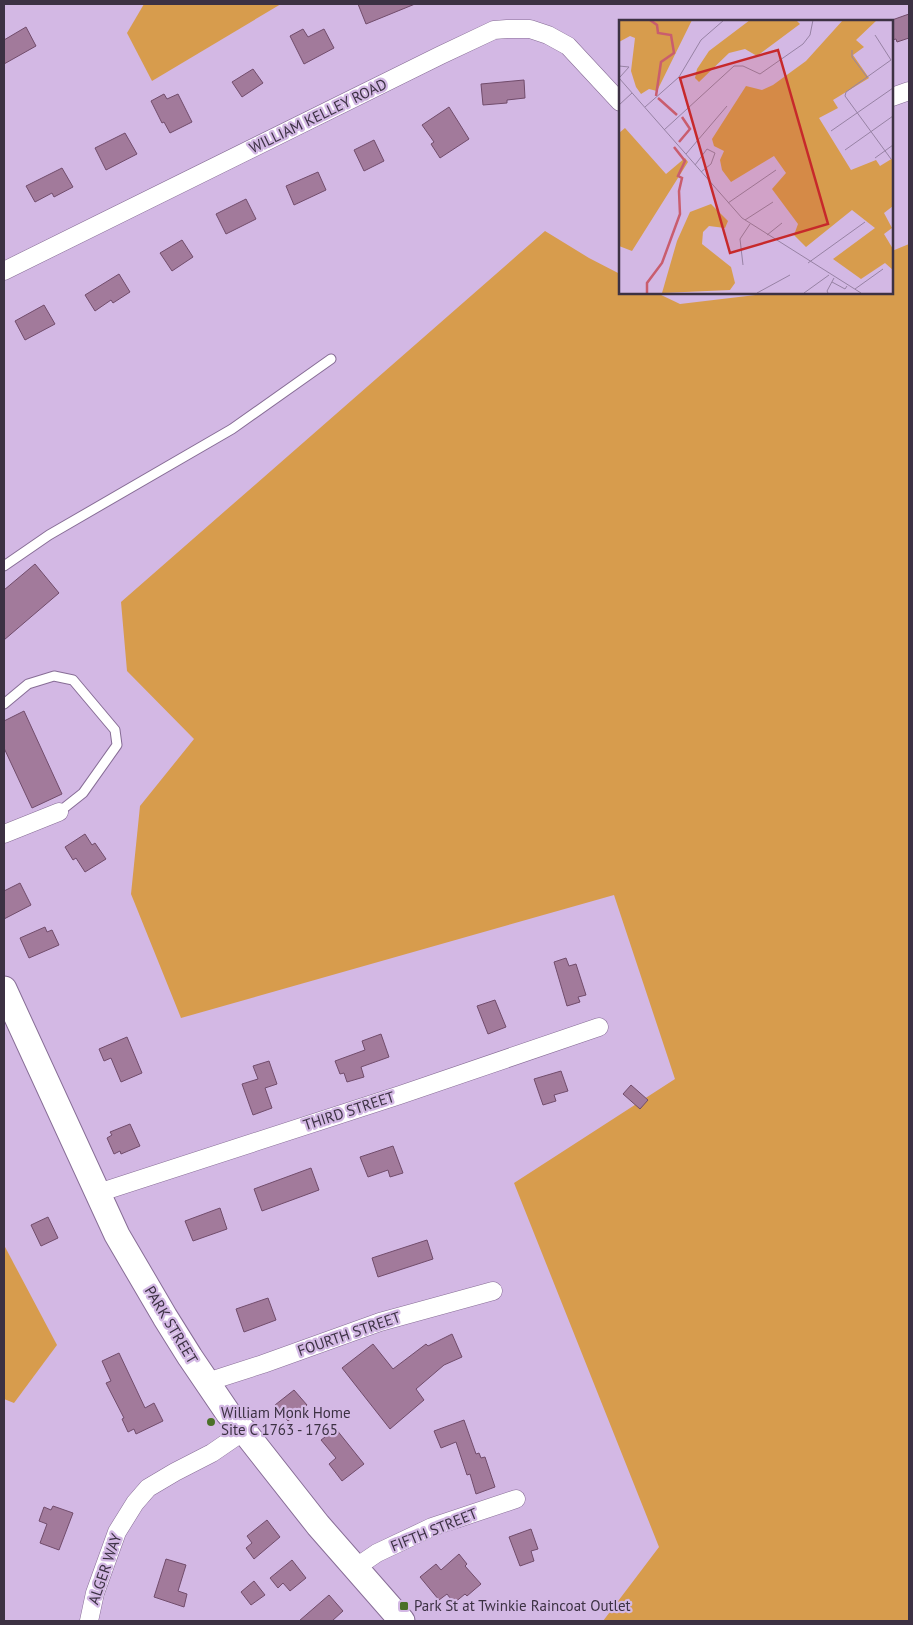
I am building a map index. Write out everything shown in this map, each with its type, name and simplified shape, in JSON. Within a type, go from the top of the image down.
[{"type":"main road","name":"PARK STREET","points":[[4,989],[117,1235],[164,1317],[228,1413],[318,1525],[402,1621]]},
{"type":"street","name":"WILLIAM KELLEY ROAD","points":[[4,271],[494,30],[530,30],[548,34],[568,46],[619,101]]},
{"type":"street","points":[[893,97],[909,91]]},
{"type":"street","points":[[4,834],[59,812]]},
{"type":"street","name":"THIRD STREET","points":[[98,1193],[599,1027]]},
{"type":"street","name":"FOURTH STREET","points":[[207,1382],[380,1322],[493,1291]]},
{"type":"street","name":"ALGER WAY","points":[[89,1621],[95,1593],[117,1532],[135,1503],[148,1488],[212,1453],[244,1432]]},
{"type":"street","name":"FIFTH STREET","points":[[355,1568],[377,1553],[432,1528],[516,1499]]},
{"type":"lane","points":[[4,566],[49,535],[232,429],[331,359]]},
{"type":"lane","points":[[4,704],[28,684],[54,676],[73,680],[115,730],[116,745],[83,793],[59,812]]},
{"type":"shaded area","points":[[144,4],[281,4],[152,81],[127,33]]},
{"type":"shaded area","points":[[545,231],[589,258],[619,273],[619,294],[659,294],[680,304],[764,294],[893,294],[893,251],[909,244],[909,1621],[603,1621],[659,1547],[514,1183],[675,1079],[614,895],[181,1018],[131,894],[140,806],[194,739],[127,671],[121,602]]},
{"type":"shaded area","points":[[4,1245],[57,1345],[14,1403],[4,1399]]},
{"type":"building","points":[[358,4],[415,4],[366,24]]},
{"type":"building","points":[[909,14],[909,38],[897,42],[896,39],[893,40],[892,20]]},
{"type":"building","points":[[26,27],[36,46],[4,64],[4,40]]},
{"type":"building","points":[[303,29],[308,37],[324,29],[334,48],[304,64],[290,36]]},
{"type":"building","points":[[253,69],[263,83],[242,97],[232,82]]},
{"type":"building","points":[[524,80],[525,98],[507,100],[507,103],[483,105],[481,84]]},
{"type":"building","points":[[164,94],[167,99],[178,94],[192,122],[170,133],[164,122],[162,123],[151,101]]},
{"type":"building","points":[[449,107],[469,139],[440,158],[431,144],[434,142],[422,125]]},
{"type":"building","points":[[125,133],[137,154],[106,170],[95,148]]},
{"type":"building","points":[[374,140],[384,161],[364,171],[354,150]]},
{"type":"building","points":[[62,168],[73,187],[54,197],[52,193],[35,202],[26,186]]},
{"type":"building","points":[[318,172],[326,190],[294,205],[286,186]]},
{"type":"building","points":[[246,199],[256,219],[226,234],[216,214]]},
{"type":"building","points":[[182,240],[193,257],[172,271],[160,253]]},
{"type":"building","points":[[119,274],[130,292],[113,303],[111,300],[95,311],[85,295]]},
{"type":"building","points":[[44,305],[55,324],[25,340],[15,321]]},
{"type":"building","points":[[35,564],[59,593],[4,640],[4,590]]},
{"type":"building","points":[[24,711],[62,794],[32,808],[4,748],[4,721]]},
{"type":"building","points":[[85,834],[92,845],[95,843],[106,859],[85,872],[76,858],[73,860],[65,847]]},
{"type":"building","points":[[20,883],[31,905],[4,919],[4,891]]},
{"type":"building","points":[[45,927],[47,932],[52,930],[59,945],[29,958],[20,938]]},
{"type":"building","points":[[566,958],[569,966],[576,964],[586,995],[578,997],[580,1002],[567,1006],[554,962]]},
{"type":"building","points":[[495,1000],[506,1027],[488,1034],[477,1006]]},
{"type":"building","points":[[381,1034],[389,1057],[361,1067],[364,1077],[347,1082],[344,1073],[340,1074],[335,1061],[365,1050],[362,1041]]},
{"type":"building","points":[[127,1037],[142,1073],[121,1082],[111,1058],[104,1061],[99,1049]]},
{"type":"building","points":[[269,1061],[277,1084],[265,1088],[272,1108],[253,1115],[242,1084],[258,1079],[253,1066]]},
{"type":"building","points":[[561,1071],[568,1091],[554,1095],[556,1101],[543,1105],[534,1079]]},
{"type":"building","points":[[631,1085],[648,1100],[640,1109],[623,1094]]},
{"type":"building","points":[[130,1124],[140,1146],[121,1154],[120,1151],[114,1154],[107,1138],[112,1135],[110,1132]]},
{"type":"building","points":[[393,1146],[403,1173],[390,1177],[388,1170],[368,1177],[360,1157]]},
{"type":"building","points":[[311,1168],[319,1190],[262,1211],[254,1189]]},
{"type":"building","points":[[220,1208],[227,1229],[193,1241],[185,1221]]},
{"type":"building","points":[[48,1217],[58,1238],[41,1246],[31,1225]]},
{"type":"building","points":[[427,1240],[433,1259],[378,1277],[372,1258]]},
{"type":"building","points":[[268,1298],[276,1320],[244,1332],[236,1309]]},
{"type":"building","points":[[452,1334],[462,1357],[444,1365],[416,1389],[424,1400],[390,1429],[342,1368],[373,1344],[393,1369],[426,1344],[428,1346]]},
{"type":"building","points":[[119,1353],[145,1408],[154,1403],[163,1421],[136,1434],[134,1429],[128,1432],[122,1419],[124,1418],[106,1383],[111,1381],[102,1361]]},
{"type":"building","points":[[294,1390],[307,1405],[288,1421],[275,1405]]},
{"type":"building","points":[[464,1420],[476,1454],[479,1453],[481,1458],[485,1457],[495,1487],[476,1494],[470,1474],[467,1475],[456,1442],[441,1448],[434,1431]]},
{"type":"building","points":[[336,1429],[364,1464],[342,1481],[329,1464],[336,1458],[321,1440]]},
{"type":"building","points":[[53,1506],[73,1513],[59,1550],[40,1543],[47,1524],[39,1521],[44,1507],[51,1510]]},
{"type":"building","points":[[267,1520],[280,1537],[254,1559],[246,1548],[252,1543],[247,1536]]},
{"type":"building","points":[[531,1529],[538,1549],[531,1551],[534,1561],[520,1566],[509,1537]]},
{"type":"building","points":[[459,1554],[467,1564],[465,1566],[481,1584],[467,1596],[465,1594],[454,1603],[447,1594],[439,1600],[420,1577],[436,1564],[441,1570]]},
{"type":"building","points":[[166,1559],[186,1565],[178,1591],[187,1594],[184,1607],[154,1597]]},
{"type":"building","points":[[292,1560],[306,1578],[290,1591],[283,1583],[278,1588],[270,1578]]},
{"type":"building","points":[[254,1581],[265,1595],[251,1605],[241,1592]]},
{"type":"building","points":[[329,1595],[343,1611],[332,1621],[299,1621]]},
{"type":"place","name":"William Monk Home Site C 1763 - 1765","points":[[211,1422]]},
{"type":"place","name":"Park St at Twinkie Raincoat Outlet","points":[[404,1606]]}]
